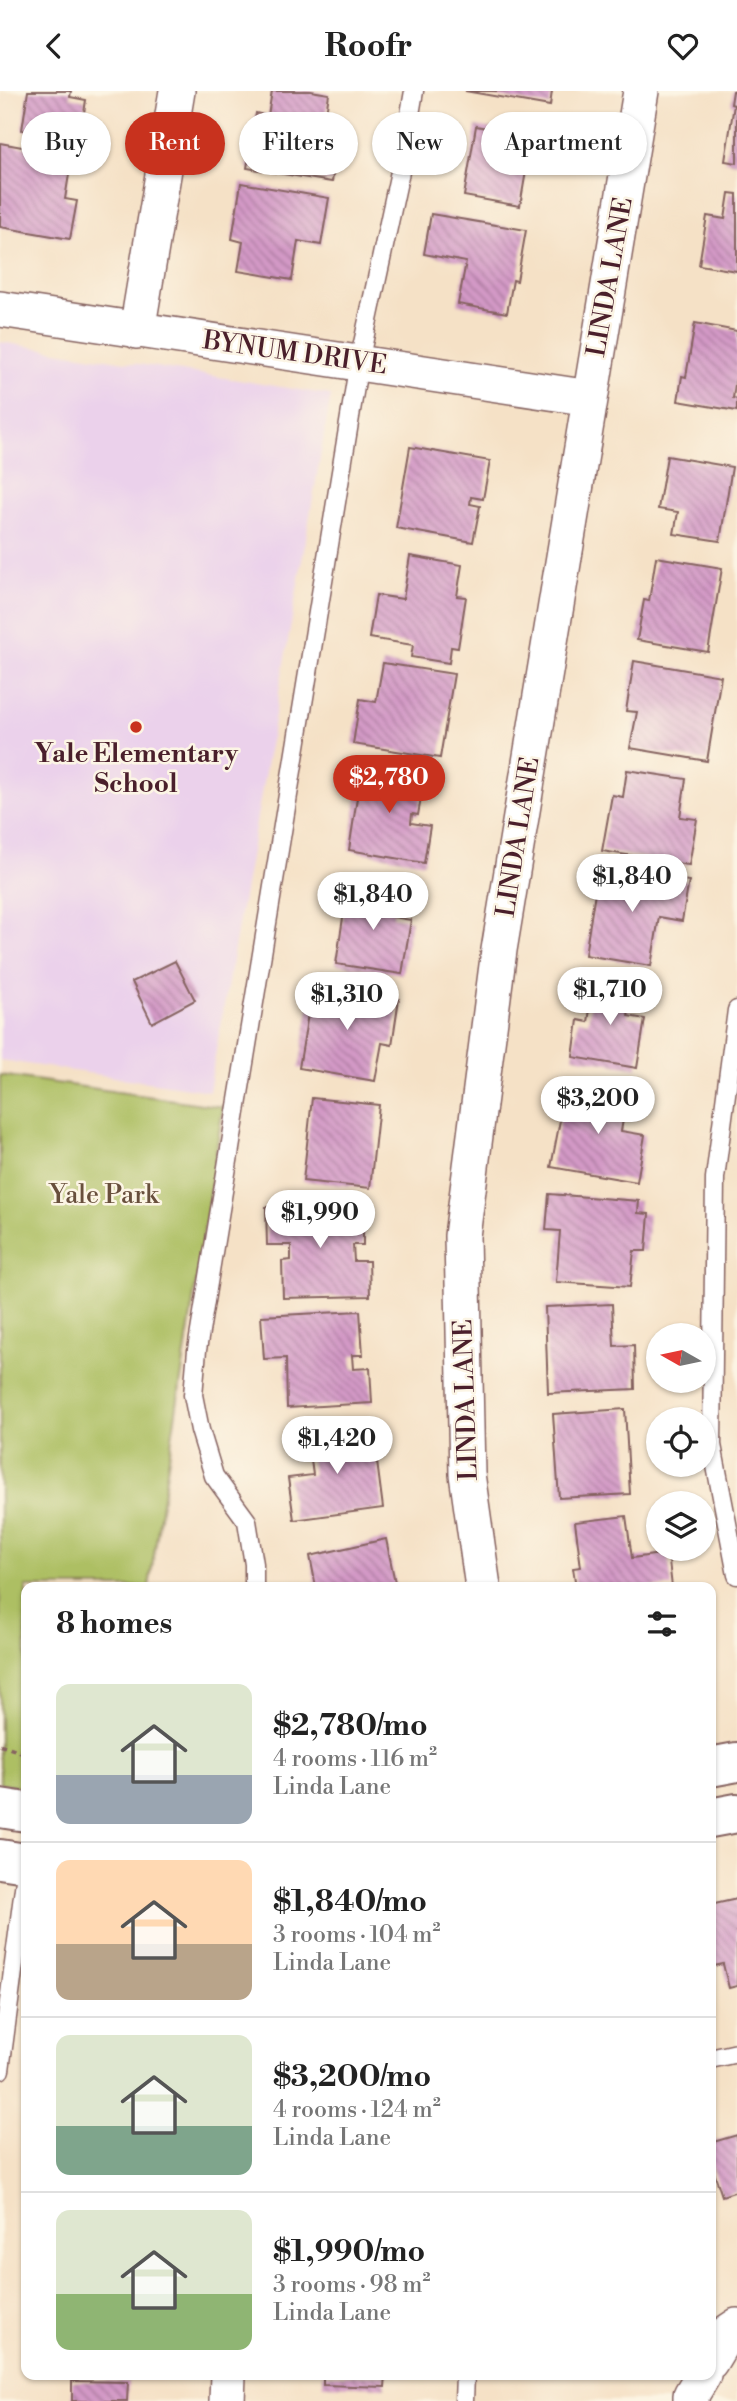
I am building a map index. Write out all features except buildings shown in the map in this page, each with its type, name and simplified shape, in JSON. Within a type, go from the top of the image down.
[{"type":"street","points":[[137,331],[177,91]]},
{"type":"street","name":"LINDA LANE","points":[[481,1582],[467,1474],[462,1236],[499,950],[641,91]]},
{"type":"street","name":"BYNUM DRIVE","points":[[0,309],[590,398]]},
{"type":"street","points":[[716,1766],[737,1762]]},
{"type":"street","points":[[0,1808],[21,1811]]},
{"type":"street","points":[[716,1817],[737,1812]]},
{"type":"street","points":[[0,1859],[21,1862]]},
{"type":"street","points":[[716,2352],[728,2332],[737,2326]]},
{"type":"street","points":[[227,2401],[228,2380]]},
{"type":"street","points":[[691,2401],[691,2395],[700,2380]]},
{"type":"lane","points":[[254,1582],[247,1521],[215,1476],[200,1430],[193,1395],[196,1361],[359,362],[401,167],[414,91]]},
{"type":"lane","points":[[737,1010],[715,1178],[712,1445],[737,1575]]},
{"type":"lane","points":[[0,2070],[21,1911]]},
{"type":"lane","points":[[716,2058],[737,2053]]},
{"type":"lane","points":[[464,2401],[465,2380]]},
{"type":"path","points":[[0,1745],[21,1751]]},
{"type":"shaded area","name":"Yale Elementary School","points":[[0,342],[331,395],[209,1091],[0,1060]]},
{"type":"green space","name":"Yale Park","points":[[0,1075],[223,1107],[150,1582],[21,1582],[21,1787],[0,1784]]},
{"type":"place","name":"Yale Elementary School","points":[[136,727]]}]
